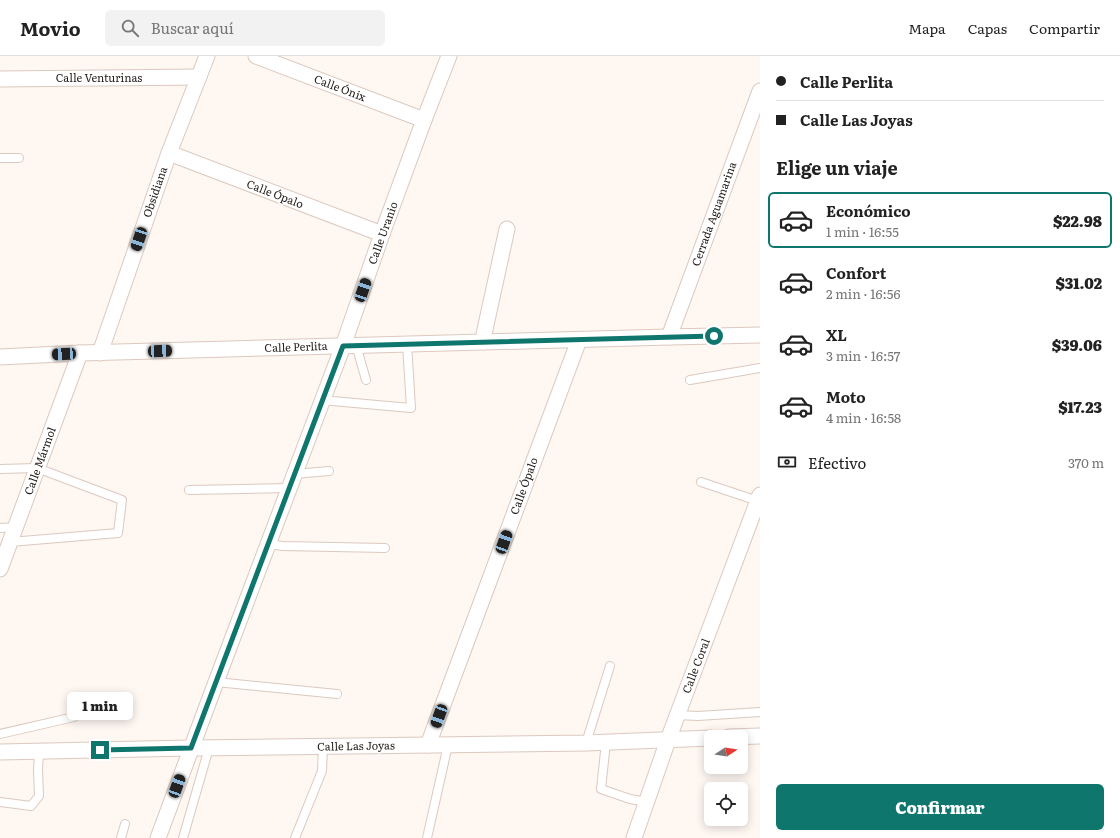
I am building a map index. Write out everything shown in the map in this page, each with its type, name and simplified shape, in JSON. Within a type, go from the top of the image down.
[{"type":"street","name":"Obsidiana","points":[[100,353],[169,153],[207,56]]},
{"type":"street","name":"Calle Ónix","points":[[256,56],[424,120]]},
{"type":"street","name":"Calle Uranio","points":[[158,838],[323,399],[349,346],[382,234],[449,56]]},
{"type":"street","name":"Calle Venturinas","points":[[0,79],[199,77]]},
{"type":"street","name":"Cerrada Aguamarina","points":[[668,337],[760,91]]},
{"type":"street","name":"Calle Ópalo","points":[[169,153],[382,234]]},
{"type":"street","points":[[484,342],[484,334],[507,229]]},
{"type":"street","name":"Calle Perlita","points":[[0,357],[80,353],[760,335]]},
{"type":"street","name":"Calle Ópalo","points":[[428,745],[579,340]]},
{"type":"street","name":"Calle Mármol","points":[[0,569],[80,353]]},
{"type":"street","name":"Calle Coral","points":[[634,838],[677,715],[759,498]]},
{"type":"street","points":[[748,736],[760,736]]},
{"type":"street","name":"Calle Las Joyas","points":[[0,752],[586,743],[704,738]]},
{"type":"lane","points":[[0,158],[19,158]]},
{"type":"lane","points":[[323,399],[411,408],[406,344]]},
{"type":"lane","points":[[349,346],[366,380]]},
{"type":"lane","points":[[690,380],[760,368]]},
{"type":"lane","points":[[0,469],[37,468],[122,500],[118,533],[10,542]]},
{"type":"lane","points":[[189,490],[292,481],[329,471]]},
{"type":"lane","points":[[701,482],[759,498]]},
{"type":"lane","points":[[0,528],[15,527]]},
{"type":"lane","points":[[268,544],[283,546],[385,548]]},
{"type":"lane","points":[[586,743],[610,666]]},
{"type":"lane","points":[[216,682],[337,694]]},
{"type":"lane","points":[[677,715],[698,716],[760,712]]},
{"type":"lane","points":[[0,734],[74,717]]},
{"type":"lane","points":[[606,742],[601,789],[630,799],[647,802]]},
{"type":"lane","points":[[427,838],[448,745]]},
{"type":"lane","points":[[295,838],[322,771],[323,746]]},
{"type":"lane","points":[[183,838],[209,748]]},
{"type":"lane","points":[[0,802],[31,806],[39,796],[39,752]]},
{"type":"lane","points":[[121,838],[125,824]]},
{"type":"route","points":[[100,750],[191,748],[343,346],[714,336]]}]
